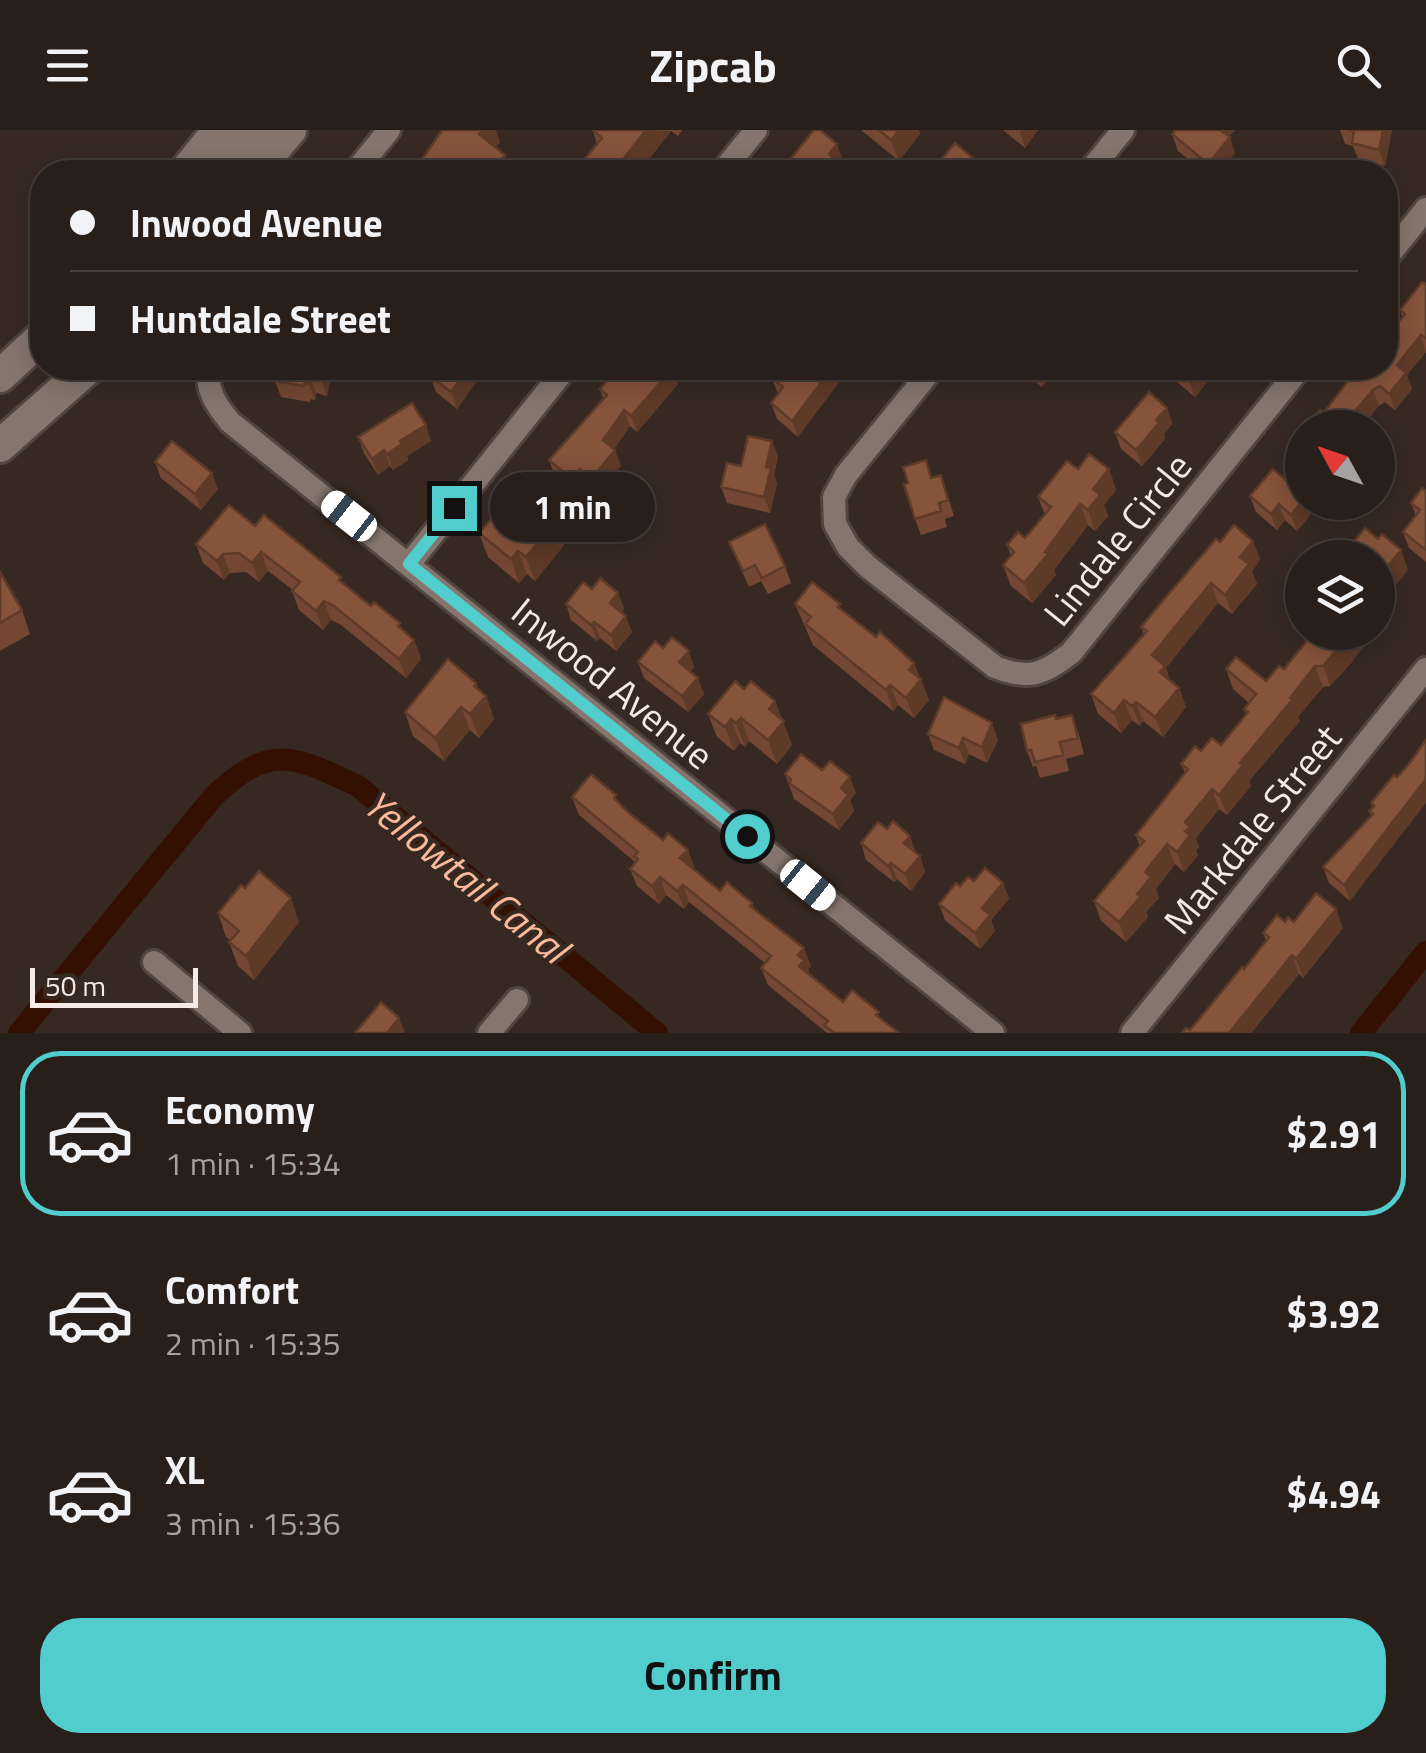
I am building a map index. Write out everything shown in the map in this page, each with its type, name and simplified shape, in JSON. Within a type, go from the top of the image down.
[{"type":"main road","points":[[195,160],[219,130]]},
{"type":"main road","points":[[230,160],[254,130]]},
{"type":"main road","points":[[265,160],[290,130]]},
{"type":"main road","points":[[0,376],[30,348]]},
{"type":"main road","points":[[0,446],[74,380]]},
{"type":"street","points":[[365,160],[389,130]]},
{"type":"street","points":[[732,160],[756,130]]},
{"type":"street","points":[[1099,160],[1124,130]]},
{"type":"street","points":[[1398,244],[1426,208]]},
{"type":"street","name":"Inwood Avenue","points":[[210,380],[214,403],[230,422],[993,1033]]},
{"type":"street","points":[[409,564],[556,380]]},
{"type":"street","name":"Lindale Circle","points":[[923,380],[846,475],[834,497],[836,524],[848,546],[867,566],[995,667],[1018,676],[1048,671],[1071,653],[1290,380]]},
{"type":"street","name":"Markdale Street","points":[[1132,1033],[1426,668]]},
{"type":"street","points":[[154,962],[240,1033]]},
{"type":"street","points":[[489,1033],[517,1000]]},
{"type":"building","points":[[442,130],[482,130],[479,134],[505,155],[501,160],[422,160]]},
{"type":"building","points":[[593,130],[646,130],[623,160],[584,160],[602,138]]},
{"type":"building","points":[[814,130],[820,130],[837,144],[829,154],[836,160],[790,160]]},
{"type":"building","points":[[879,130],[899,130],[891,140]]},
{"type":"building","points":[[1176,130],[1220,130],[1230,137],[1211,160],[1203,160],[1172,134]]},
{"type":"building","points":[[1348,130],[1383,130],[1379,150],[1352,143],[1354,131]]},
{"type":"building","points":[[955,143],[976,160],[941,160]]},
{"type":"building","points":[[1422,282],[1426,284],[1426,338],[1421,335],[1398,364],[1398,323],[1405,314],[1400,310]]},
{"type":"building","points":[[1398,366],[1406,373],[1389,394],[1380,386],[1356,410],[1326,410],[1349,380],[1398,380]]},
{"type":"building","points":[[275,380],[310,380],[304,386]]},
{"type":"building","points":[[435,380],[460,380],[451,392]]},
{"type":"building","points":[[607,380],[662,380],[631,416],[624,410],[603,440],[615,450],[592,478],[580,469],[572,479],[549,460],[607,395],[600,389]]},
{"type":"building","points":[[774,380],[823,380],[792,421],[771,403],[783,387]]},
{"type":"building","points":[[1149,392],[1167,408],[1136,450],[1115,432]]},
{"type":"building","points":[[412,403],[426,425],[387,454],[384,450],[372,459],[358,437]]},
{"type":"building","points":[[748,436],[772,441],[764,497],[721,487],[727,463],[741,466]]},
{"type":"building","points":[[172,441],[212,473],[195,494],[155,462]]},
{"type":"building","points":[[1089,454],[1109,469],[1093,489],[1100,495],[1088,510],[1080,504],[1024,583],[1003,565],[1014,552],[1007,545],[1018,532],[1025,538],[1051,507],[1038,497],[1067,461],[1078,469]]},
{"type":"building","points":[[926,460],[931,478],[941,475],[948,500],[939,503],[941,511],[915,519],[903,467]]},
{"type":"building","points":[[1273,469],[1285,479],[1285,510],[1279,504],[1271,514],[1250,496]]},
{"type":"building","points":[[1422,488],[1426,491],[1426,550],[1403,532],[1420,510],[1411,503]]},
{"type":"building","points":[[531,496],[556,521],[526,557],[518,551],[511,559],[479,533],[493,517],[501,524],[506,519],[509,522]]},
{"type":"building","points":[[229,505],[255,526],[264,515],[371,606],[374,602],[400,623],[398,626],[414,640],[399,659],[334,606],[324,601],[316,611],[292,591],[300,582],[261,552],[252,563],[239,553],[223,554],[217,561],[196,544]]},
{"type":"building","points":[[765,524],[785,566],[762,578],[755,565],[743,571],[729,542]]},
{"type":"building","points":[[1234,525],[1253,541],[1240,557],[1249,564],[1225,595],[1211,583],[1152,655],[1165,666],[1160,672],[1179,688],[1155,717],[1136,702],[1132,706],[1124,700],[1114,713],[1091,694],[1147,631],[1141,627],[1160,604],[1216,539],[1220,542]]},
{"type":"building","points":[[1365,528],[1378,539],[1382,534],[1389,540],[1355,540]]},
{"type":"building","points":[[0,572],[22,610],[0,623]]},
{"type":"building","points":[[600,578],[618,593],[610,603],[626,616],[611,635],[594,622],[591,625],[566,604],[583,582],[592,589]]},
{"type":"building","points":[[812,582],[840,604],[838,607],[876,637],[880,632],[914,663],[909,670],[921,679],[906,698],[890,685],[886,690],[805,624],[811,617],[795,604]]},
{"type":"building","points":[[672,637],[689,651],[679,662],[698,678],[682,696],[638,662],[655,641],[663,648]]},
{"type":"building","points":[[1299,650],[1337,650],[1323,666],[1315,666],[1219,795],[1212,789],[1185,822],[1191,827],[1185,831],[1190,835],[1177,852],[1167,844],[1145,872],[1151,877],[1137,894],[1141,896],[1119,922],[1094,901],[1144,841],[1136,835],[1188,769],[1181,764],[1195,746],[1201,751],[1212,738],[1221,745],[1248,712],[1244,709],[1256,694],[1226,669],[1236,657],[1266,681],[1279,666],[1284,669]]},
{"type":"building","points":[[448,659],[486,696],[470,714],[461,707],[435,738],[405,712]]},
{"type":"building","points":[[735,681],[744,689],[751,681],[775,701],[769,709],[784,721],[768,740],[741,718],[736,723],[731,719],[725,727],[708,714]]},
{"type":"building","points":[[944,697],[992,723],[982,747],[963,738],[959,748],[928,734]]},
{"type":"building","points":[[1055,715],[1056,719],[1072,715],[1078,738],[1060,742],[1063,755],[1035,762],[1031,750],[1027,751],[1021,724]]},
{"type":"building","points":[[1426,740],[1426,779],[1344,885],[1323,867],[1373,814],[1369,811],[1374,806],[1371,803]]},
{"type":"building","points":[[801,754],[822,770],[830,761],[850,777],[841,788],[848,795],[833,814],[789,783],[791,780],[785,774]]},
{"type":"building","points":[[591,774],[616,795],[614,798],[629,813],[663,840],[668,833],[688,850],[680,858],[720,891],[727,882],[752,903],[750,906],[804,948],[798,955],[804,960],[799,966],[843,1002],[852,990],[899,1033],[834,1033],[824,1025],[828,1021],[761,968],[771,956],[683,885],[677,891],[660,877],[652,886],[630,869],[638,852],[572,797]]},
{"type":"building","points":[[893,821],[910,836],[904,843],[920,856],[905,874],[891,863],[888,866],[861,843],[878,822],[887,829]]},
{"type":"building","points":[[985,868],[1003,883],[982,908],[990,915],[975,933],[939,904],[956,883],[960,886],[968,877],[974,881]]},
{"type":"building","points":[[259,871],[291,898],[246,956],[229,942],[239,931],[218,913],[241,885],[245,888]]},
{"type":"building","points":[[1316,893],[1336,909],[1296,959],[1292,955],[1229,1033],[1182,1033],[1186,1028],[1190,1030],[1244,969],[1269,937],[1263,933],[1277,915],[1285,922],[1288,917],[1294,922]]},
{"type":"building","points":[[381,1002],[399,1018],[387,1033],[355,1033]]},
{"type":"waterway","name":"Yellowtail Canal","points":[[19,1033],[214,796],[252,767],[283,760],[317,767],[358,786],[657,1033]]},
{"type":"waterway","points":[[1361,1033],[1426,952]]},
{"type":"route","points":[[454,508],[409,564],[747,836]]}]
